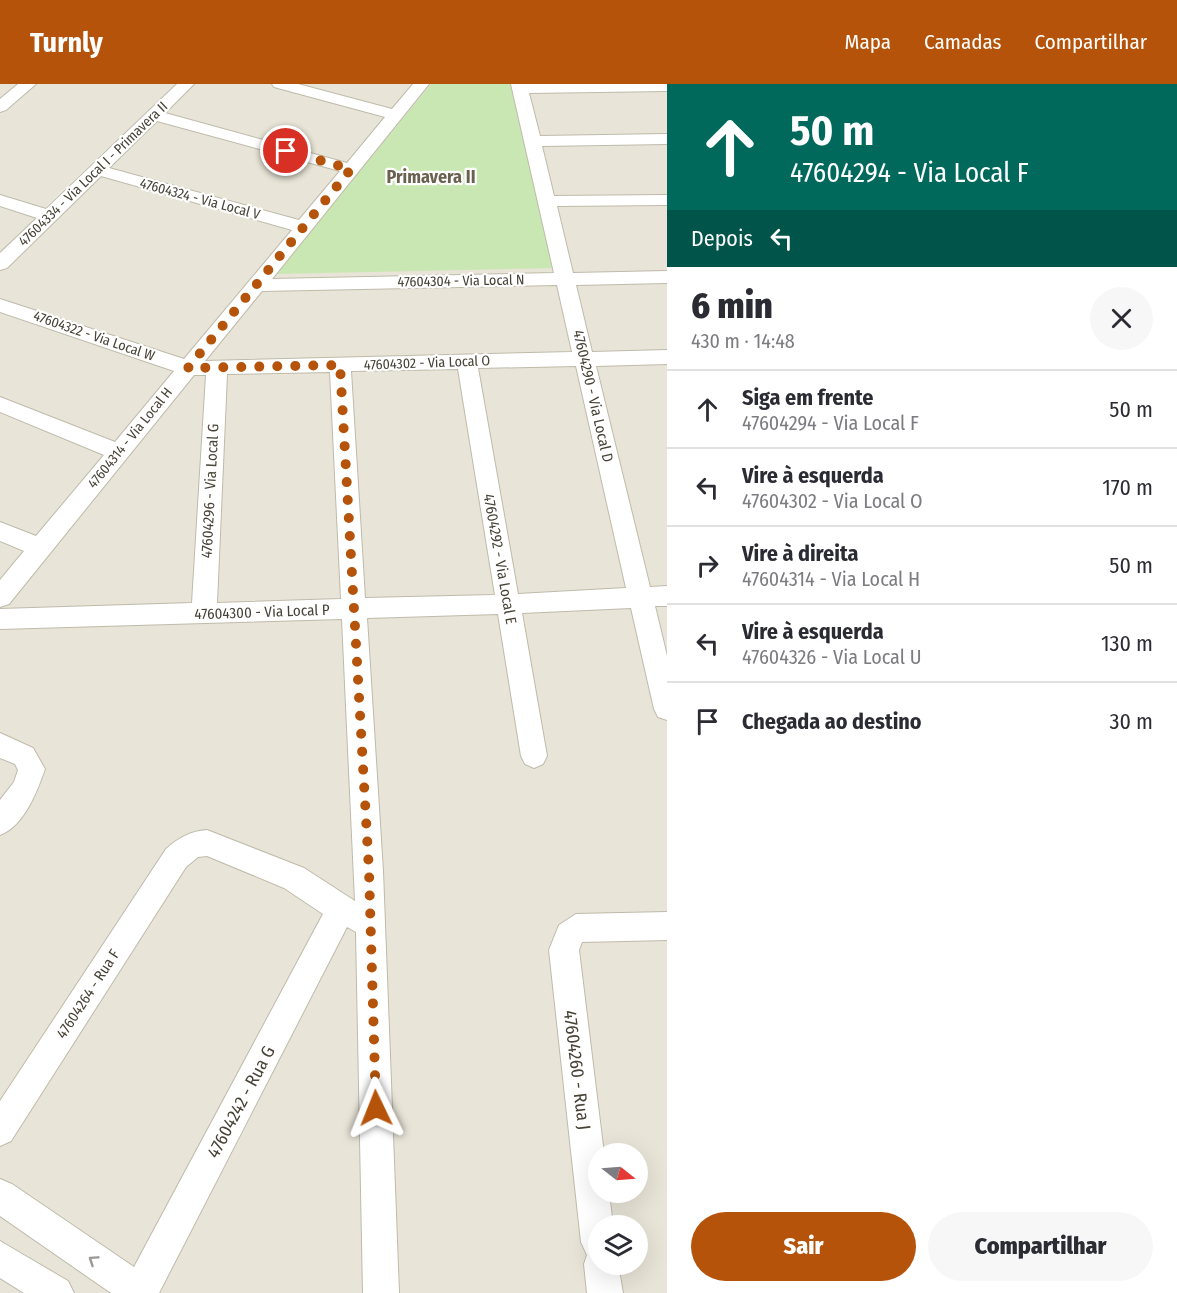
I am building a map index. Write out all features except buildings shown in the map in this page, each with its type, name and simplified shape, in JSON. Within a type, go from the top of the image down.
[{"type":"street","points":[[4,99],[28,84]]},
{"type":"street","name":"47604334 - Via Local I - Primavera II","points":[[0,264],[186,84]]},
{"type":"street","points":[[280,84],[395,116]]},
{"type":"street","name":"47604314 - Via Local H","points":[[0,597],[421,84]]},
{"type":"street","points":[[519,86],[667,86]]},
{"type":"street","name":"47604290 - Via Local D","points":[[519,86],[667,709]]},
{"type":"street","points":[[154,114],[351,169]]},
{"type":"street","points":[[532,141],[667,139]]},
{"type":"street","name":"47604324 - Via Local V","points":[[97,170],[303,227]]},
{"type":"street","points":[[0,200],[50,216]]},
{"type":"street","points":[[547,201],[667,200]]},
{"type":"street","name":"47604304 - Via Local N","points":[[256,285],[667,277]]},
{"type":"street","name":"47604322 - Via Local W","points":[[0,305],[188,368]]},
{"type":"street","name":"47604302 - Via Local O","points":[[188,368],[667,357]]},
{"type":"street","name":"47604292 - Via Local E","points":[[467,362],[534,756]]},
{"type":"street","points":[[340,365],[369,871],[381,1293]]},
{"type":"street","name":"47604296 - Via Local G","points":[[204,614],[217,369]]},
{"type":"street","points":[[0,404],[119,452]]},
{"type":"street","points":[[0,531],[40,548]]},
{"type":"street","name":"47604300 - Via Local P","points":[[0,620],[507,604],[667,596]]},
{"type":"street","points":[[0,745],[24,756],[32,769],[25,789],[0,822]]},
{"type":"street","name":"47604264 - Rua F","points":[[0,1130],[176,858],[195,843],[219,847],[294,878],[340,909]]},
{"type":"street","points":[[340,909],[370,924]]},
{"type":"street","name":"47604242 - Rua G","points":[[140,1292],[340,909]]},
{"type":"street","name":"47604260 - Rua J","points":[[595,1215],[564,962],[568,935],[576,928],[667,926]]},
{"type":"street","points":[[0,1196],[140,1292]]},
{"type":"street","points":[[0,1258],[56,1293]]},
{"type":"street","points":[[603,1275],[605,1293]]},
{"type":"shaded area","points":[[0,84],[176,84],[40,212],[50,215],[186,84],[667,84],[667,1293],[0,1293]]},
{"type":"green space","points":[[431,84],[512,84],[558,268],[276,274]]},
{"type":"district","name":"Primavera II","points":[[431,177]]},
{"type":"route","points":[[286,151],[351,169],[188,368],[340,365],[369,871],[376,1108]]}]
